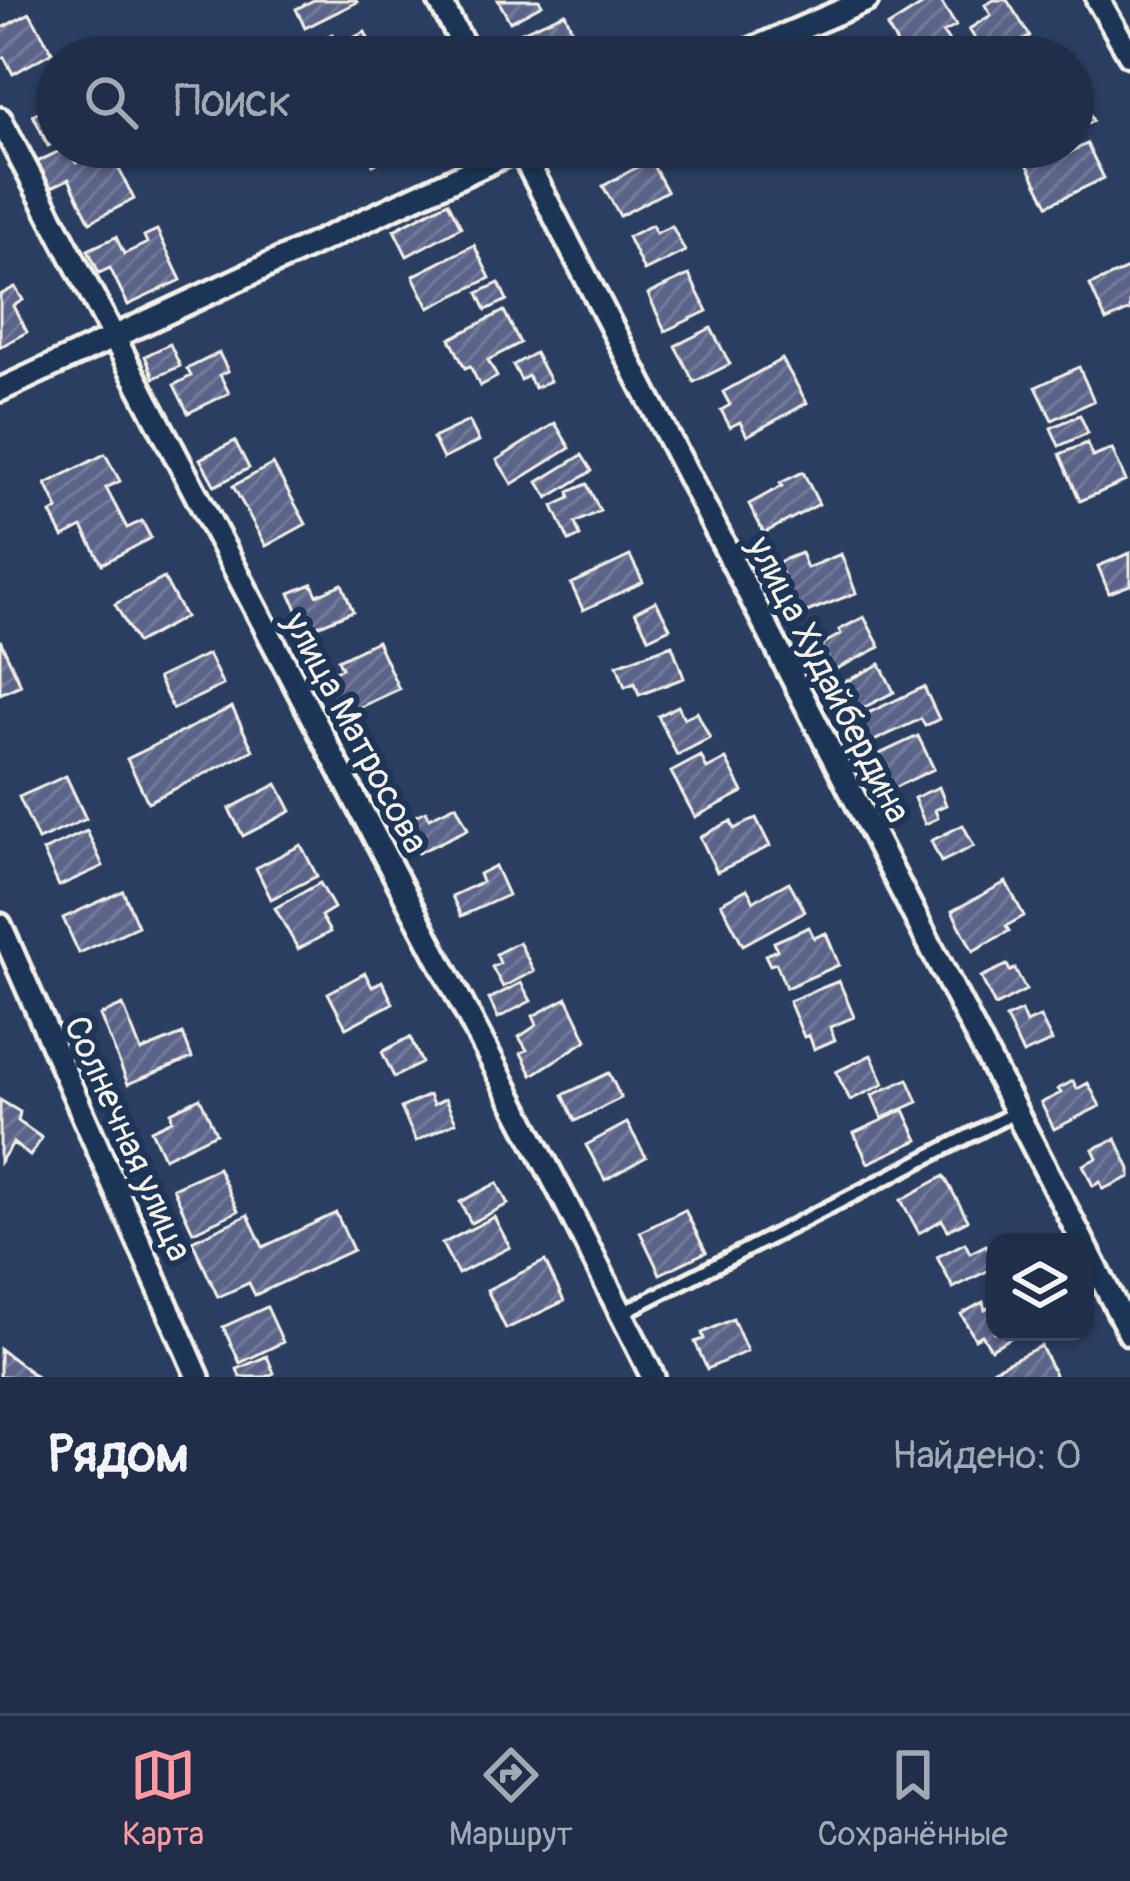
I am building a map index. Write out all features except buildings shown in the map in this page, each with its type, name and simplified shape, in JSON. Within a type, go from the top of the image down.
[{"type":"street","points":[[439,0],[459,36]]},
{"type":"street","points":[[783,36],[867,0]]},
{"type":"street","points":[[1098,0],[1130,56]]},
{"type":"street","name":"улица Матросова","points":[[0,119],[653,1377]]},
{"type":"street","points":[[0,390],[478,168]]},
{"type":"street","name":"улица Худайбердина","points":[[531,168],[1078,1233]]},
{"type":"street","name":"Солнечная улица","points":[[0,925],[198,1377]]},
{"type":"street","name":"улица Худайбердина","points":[[1094,1264],[1130,1334]]},
{"type":"lane","points":[[622,1313],[1016,1112]]}]
